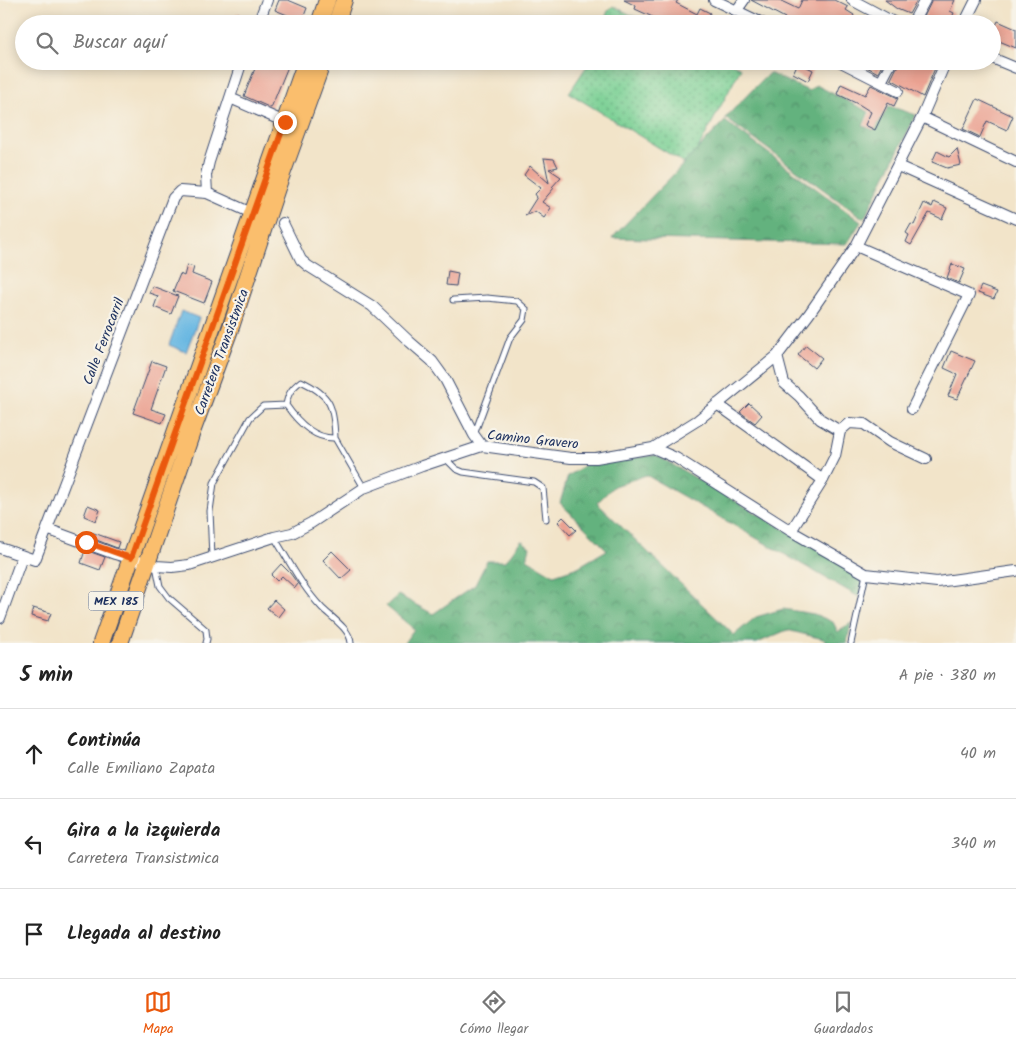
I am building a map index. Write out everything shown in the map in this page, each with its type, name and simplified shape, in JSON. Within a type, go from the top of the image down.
[{"type":"main road","points":[[322,15],[327,0]]},
{"type":"main road","points":[[339,15],[344,0]]},
{"type":"main road","name":"Carretera Transistmica","points":[[101,643],[303,70]]},
{"type":"main road","name":"Carretera Transistmica","points":[[120,643],[152,565],[192,432],[232,324],[277,188],[320,70]]},
{"type":"main road","points":[[152,565],[142,548],[159,496],[159,480]]},
{"type":"main road","points":[[115,643],[135,576],[131,558]]},
{"type":"street","points":[[261,15],[267,0]]},
{"type":"street","points":[[714,0],[747,15]]},
{"type":"street","points":[[737,10],[744,0]]},
{"type":"street","points":[[852,0],[881,15]]},
{"type":"street","points":[[917,15],[925,0]]},
{"type":"street","points":[[968,15],[976,0]]},
{"type":"street","points":[[1001,62],[1016,68]]},
{"type":"street","points":[[207,193],[206,175],[239,70]]},
{"type":"street","points":[[857,70],[898,91]]},
{"type":"street","points":[[881,82],[887,70]]},
{"type":"street","points":[[653,448],[698,420],[777,356],[856,246],[922,117],[942,70]]},
{"type":"street","points":[[230,98],[285,122]]},
{"type":"street","points":[[922,117],[1016,162]]},
{"type":"street","points":[[898,166],[1016,219]]},
{"type":"street","name":"Calle Ferrocarril","points":[[22,557],[35,560],[172,198],[180,191],[207,193],[245,210]]},
{"type":"street","points":[[283,224],[301,260],[372,306],[432,361],[445,379],[474,435],[482,446]]},
{"type":"street","points":[[856,246],[969,294],[912,409]]},
{"type":"street","points":[[777,356],[784,383],[820,419],[840,431]]},
{"type":"street","points":[[717,404],[823,480]]},
{"type":"street","points":[[791,531],[823,480],[835,456],[840,431],[849,423],[864,424],[890,442],[926,459]]},
{"type":"street","name":"Camino Gravero","points":[[47,529],[152,565],[172,567],[189,565],[274,537],[292,533],[311,523],[364,488],[482,446],[571,458],[596,458],[653,448]]},
{"type":"street","points":[[653,448],[676,458],[791,531],[866,574],[937,582],[1014,571]]},
{"type":"street","points":[[0,548],[22,557],[0,618]]},
{"type":"lane","points":[[453,300],[487,298],[517,301],[526,309],[524,320],[510,338],[474,435]]},
{"type":"lane","points":[[335,438],[325,438],[310,431],[294,416],[286,405],[292,388],[301,381],[316,388],[329,402],[333,413],[335,438],[364,488]]},
{"type":"lane","points":[[212,557],[210,511],[214,483],[250,418],[263,406],[286,405]]},
{"type":"lane","points":[[444,458],[456,469],[463,472],[534,482],[542,488],[546,518]]},
{"type":"lane","points":[[274,537],[310,594],[344,630],[350,639],[350,643]]},
{"type":"lane","points":[[152,565],[160,586],[174,603],[206,630],[206,643]]},
{"type":"lane","points":[[851,643],[866,574]]},
{"type":"green space","points":[[613,6],[631,15],[606,15]]},
{"type":"green space","points":[[584,70],[740,70],[689,166],[569,93]]},
{"type":"green space","points":[[769,73],[809,91],[816,85],[869,112],[863,126],[874,130],[889,106],[916,115],[864,219],[725,118]]},
{"type":"green space","points":[[725,121],[861,222],[847,244],[612,238]]},
{"type":"green space","points":[[656,455],[865,576],[859,597],[646,475],[614,486],[597,503],[734,635],[756,617],[783,609],[814,614],[833,622],[838,632],[851,623],[847,643],[828,643],[823,639],[787,630],[757,643],[404,643],[414,629],[386,606],[398,595],[433,614],[475,585],[487,561],[506,561],[521,540],[530,547],[527,559],[554,575],[578,567],[607,550],[560,503],[568,476],[587,464]]},
{"type":"water","points":[[181,311],[199,318],[186,352],[169,345]]},
{"type":"building","points":[[279,0],[288,0],[307,8],[304,15],[287,15],[275,10]]},
{"type":"building","points":[[624,0],[678,0],[676,3],[697,14],[700,8],[710,13],[709,15],[648,15],[635,9],[636,6]]},
{"type":"building","points":[[751,0],[779,0],[798,9],[802,0],[834,0],[848,7],[846,10],[854,15],[779,15]]},
{"type":"building","points":[[885,0],[917,0],[909,14],[897,9]]},
{"type":"building","points":[[932,0],[955,0],[950,11],[954,13],[953,15],[925,15]]},
{"type":"building","points":[[1001,22],[1016,29],[1016,48],[1001,42]]},
{"type":"building","points":[[254,70],[287,70],[271,108],[244,96]]},
{"type":"building","points":[[794,70],[813,70],[808,81],[793,73]]},
{"type":"building","points":[[896,70],[934,70],[923,97],[891,79]]},
{"type":"building","points":[[841,84],[865,95],[871,85],[898,98],[894,106],[888,103],[875,130],[865,125],[871,112],[837,94]]},
{"type":"building","points":[[977,99],[1013,116],[1007,130],[987,121],[980,137],[963,129]]},
{"type":"building","points":[[957,149],[961,165],[947,168],[932,162],[937,151],[949,157]]},
{"type":"building","points":[[544,158],[554,159],[558,167],[549,169],[561,177],[542,202],[551,208],[544,218],[535,211],[525,216],[537,197],[535,194],[541,188],[524,175],[530,166],[549,183]]},
{"type":"building","points":[[934,202],[947,208],[942,219],[929,213],[911,245],[906,242],[909,235],[906,233],[911,224],[914,225],[924,203],[932,207]]},
{"type":"building","points":[[952,264],[965,269],[959,283],[947,278]]},
{"type":"building","points":[[187,265],[194,267],[192,274],[212,282],[204,303],[173,291],[180,274],[184,276]]},
{"type":"building","points":[[448,271],[458,273],[456,286],[446,285]]},
{"type":"building","points":[[152,286],[178,296],[171,314],[154,307],[158,296],[149,293]]},
{"type":"building","points":[[981,286],[997,292],[994,299],[978,293]]},
{"type":"building","points":[[806,345],[822,358],[814,368],[798,355]]},
{"type":"building","points":[[951,351],[975,361],[957,399],[948,396],[957,374],[944,368]]},
{"type":"building","points":[[152,361],[166,366],[151,409],[166,414],[162,423],[133,413]]},
{"type":"building","points":[[749,403],[762,415],[755,423],[740,412]]},
{"type":"building","points":[[88,505],[100,510],[96,521],[84,516]]},
{"type":"building","points":[[563,517],[576,530],[570,535],[558,522]]},
{"type":"building","points":[[91,532],[119,542],[117,548],[89,537]]},
{"type":"building","points":[[85,550],[105,557],[100,570],[81,563]]},
{"type":"building","points":[[332,551],[351,570],[341,579],[323,560]]},
{"type":"building","points":[[281,564],[298,584],[295,588],[282,576],[277,581],[271,575]]},
{"type":"building","points":[[274,600],[284,609],[278,617],[267,608]]},
{"type":"building","points":[[33,608],[51,613],[48,621],[31,616]]},
{"type":"route","points":[[86,542],[115,554],[131,558],[285,122]]}]
